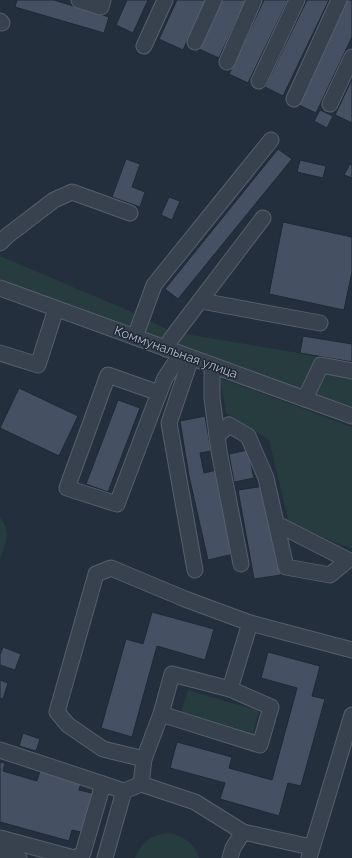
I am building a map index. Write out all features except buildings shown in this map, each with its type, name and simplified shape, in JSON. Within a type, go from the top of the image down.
[{"type":"street","points":[[79,0],[101,7],[103,0]]},
{"type":"street","points":[[144,46],[165,0]]},
{"type":"street","points":[[195,42],[214,0]]},
{"type":"street","points":[[227,62],[254,0]]},
{"type":"street","points":[[259,81],[297,0]]},
{"type":"street","points":[[294,99],[339,0]]},
{"type":"street","points":[[330,104],[352,57]]},
{"type":"street","points":[[135,337],[154,285],[271,140]]},
{"type":"street","points":[[0,243],[54,200],[72,192],[130,213]]},
{"type":"street","points":[[166,349],[171,339],[263,218]]},
{"type":"street","name":"Коммунальная улица","points":[[0,288],[352,416]]},
{"type":"street","points":[[201,301],[320,323]]},
{"type":"street","points":[[0,353],[38,365],[56,309]]},
{"type":"street","points":[[158,393],[108,375],[67,488],[117,504],[158,393],[165,378],[186,356]]},
{"type":"street","points":[[186,356],[169,423],[195,570]]},
{"type":"street","points":[[305,399],[321,365],[352,371]]},
{"type":"street","points":[[212,366],[212,398],[217,436],[241,564]]},
{"type":"street","points":[[217,436],[229,425],[248,436],[266,478],[286,567],[330,575],[350,560],[277,524]]},
{"type":"street","points":[[144,759],[103,748],[68,725],[57,712],[96,574],[110,568],[185,599],[250,623],[352,650]]},
{"type":"street","points":[[230,689],[250,623]]},
{"type":"street","points":[[141,784],[144,759],[161,714],[172,674],[230,689],[271,707],[260,745],[161,714]]},
{"type":"street","points":[[0,750],[124,790],[141,784],[194,802],[243,832],[310,853],[352,715]]},
{"type":"street","points":[[0,838],[75,858],[83,853],[102,784]]},
{"type":"street","points":[[105,858],[124,790]]},
{"type":"street","points":[[230,858],[233,848],[243,832]]},
{"type":"street","points":[[0,853],[19,858]]},
{"type":"green space","points":[[0,256],[139,316],[130,328],[0,282]]},
{"type":"green space","points":[[146,319],[170,331],[161,339],[143,332]]},
{"type":"green space","points":[[180,333],[352,362],[352,410],[179,346],[176,342]]},
{"type":"green space","points":[[220,378],[352,427],[352,549],[289,523],[269,440],[226,413]]},
{"type":"green space","points":[[0,517],[6,528],[7,537],[0,559]]},
{"type":"green space","points":[[188,690],[259,711],[253,733],[181,712]]},
{"type":"green space","points":[[170,833],[180,836],[188,841],[194,848],[199,858],[135,858],[141,847],[148,840],[158,835]]}]
